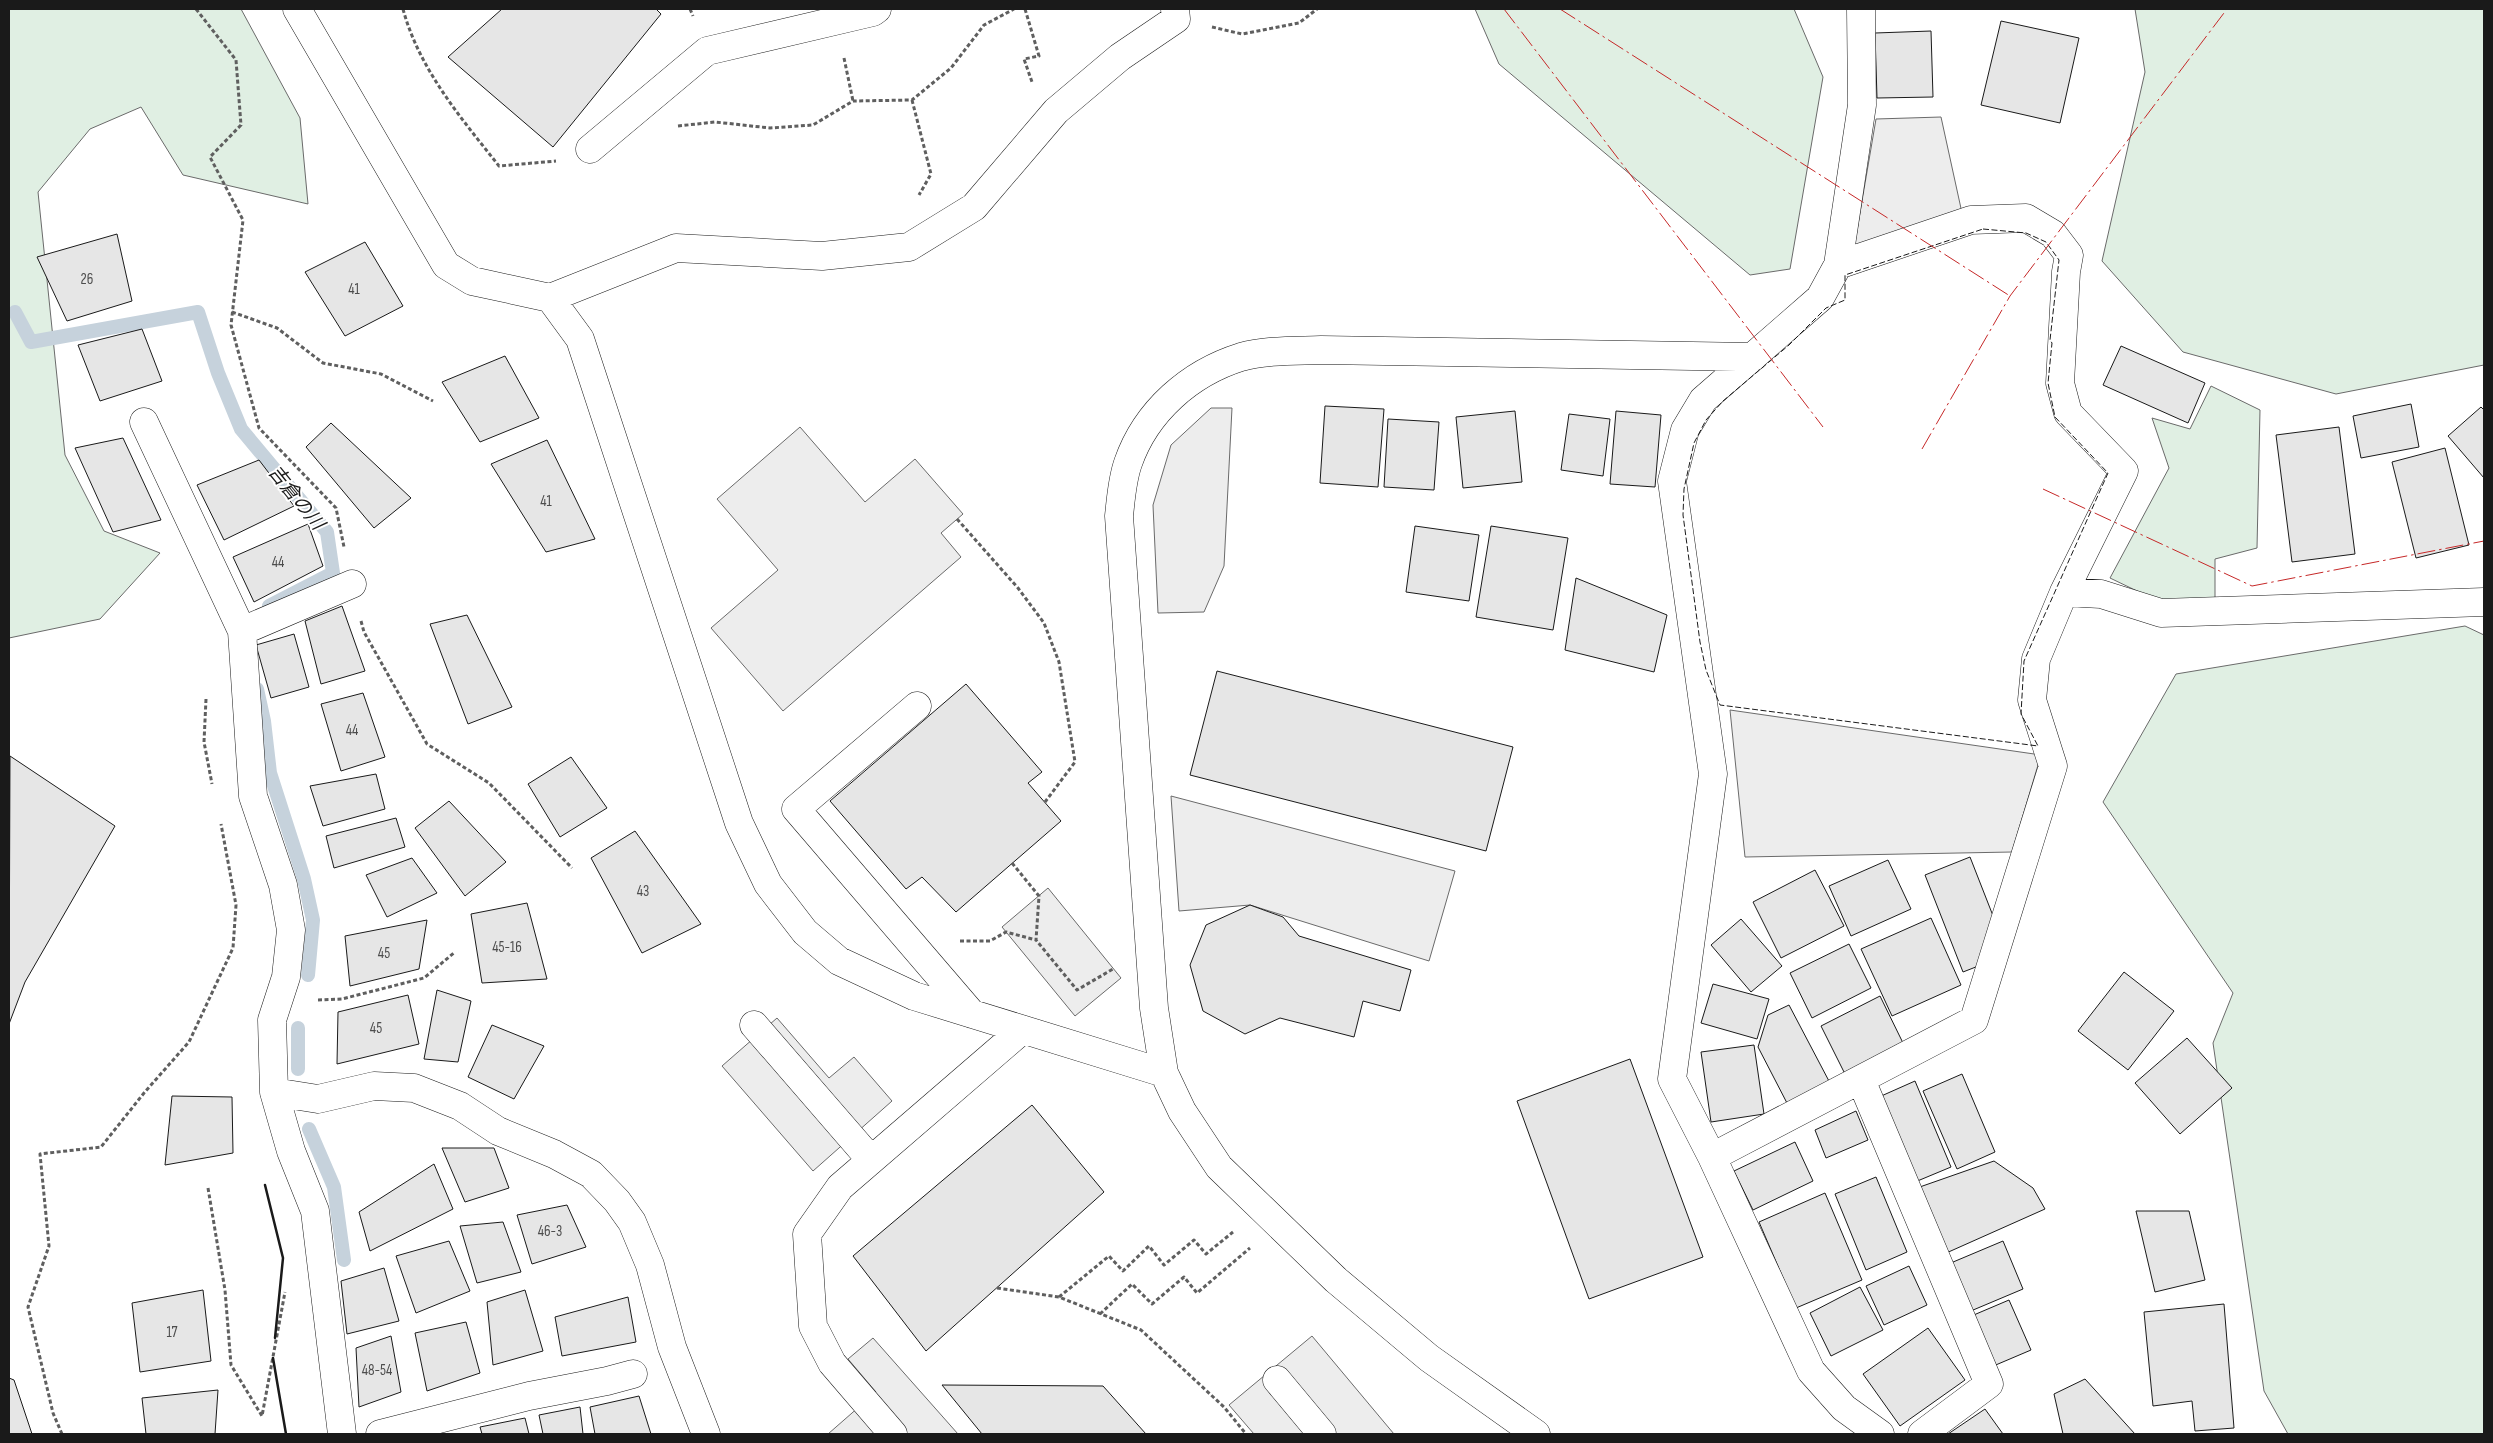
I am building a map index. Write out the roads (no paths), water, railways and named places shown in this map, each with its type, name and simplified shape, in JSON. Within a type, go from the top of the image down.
[{"type":"street","points":[[297,9],[446,265],[472,281],[550,298],[676,248],[822,256],[909,247],[974,207],[1056,111],[1175,14]]},
{"type":"street","points":[[590,149],[707,51],[873,12],[877,9]]},
{"type":"street","points":[[1860,9],[1862,106],[1838,265],[1820,298],[1703,400],[1684,430],[1672,481],[1713,774],[1672,1079],[1712,1157],[1811,1371],[1844,1408],[1880,1434]]},
{"type":"street","points":[[1712,1157],[1974,1020],[2053,766],[2032,700],[2036,659],[2064,592],[2124,471],[2068,413],[2060,383],[2066,272],[2069,255],[2053,234],[2026,218],[1970,220],[1838,265]]},
{"type":"street","points":[[550,298],[580,339],[739,824],[768,884],[805,932],[839,961],[914,996],[1164,1073]]},
{"type":"street","points":[[1536,1434],[1428,1358],[1336,1280],[1219,1167],[1182,1111],[1164,1073],[1154,1008],[1119,516],[1121,491],[1128,463],[1137,442],[1168,400],[1187,382],[1212,368],[1242,357],[1280,351],[1753,357]]},
{"type":"street","points":[[144,422],[242,631],[252,796],[283,885],[291,930],[286,977],[272,1020],[274,1092],[291,1151],[315,1211],[342,1434]]},
{"type":"street","points":[[242,631],[352,584]]},
{"type":"street","points":[[2064,592],[2101,594],[2161,613],[2484,602]]},
{"type":"street","points":[[917,706],[796,809],[972,1014]]},
{"type":"street","points":[[754,1026],[871,1160]]},
{"type":"street","points":[[893,1434],[832,1364],[813,1326],[808,1234],[840,1187],[1022,1030]]},
{"type":"street","points":[[1860,1080],[1989,1384],[1922,1434]]},
{"type":"street","points":[[274,1092],[318,1099],[374,1086],[414,1088],[460,1106],[498,1131],[554,1154],[591,1174],[617,1201],[632,1222],[650,1265],[672,1347],[706,1434]]},
{"type":"street","points":[[380,1434],[529,1396],[633,1374]]},
{"type":"street","points":[[1277,1380],[1322,1434]]},
{"type":"waterway","name":"吉倉の川","points":[[15,312],[31,342],[198,312],[218,373],[241,429],[327,532],[333,573],[269,606]]},
{"type":"waterway","name":"吉倉の川","points":[[257,689],[264,721],[270,773],[304,879],[313,920],[308,975]]},
{"type":"waterway","points":[[298,1028],[298,1069]]},
{"type":"waterway","name":"吉倉の川","points":[[309,1129],[334,1187],[344,1260]]}]
